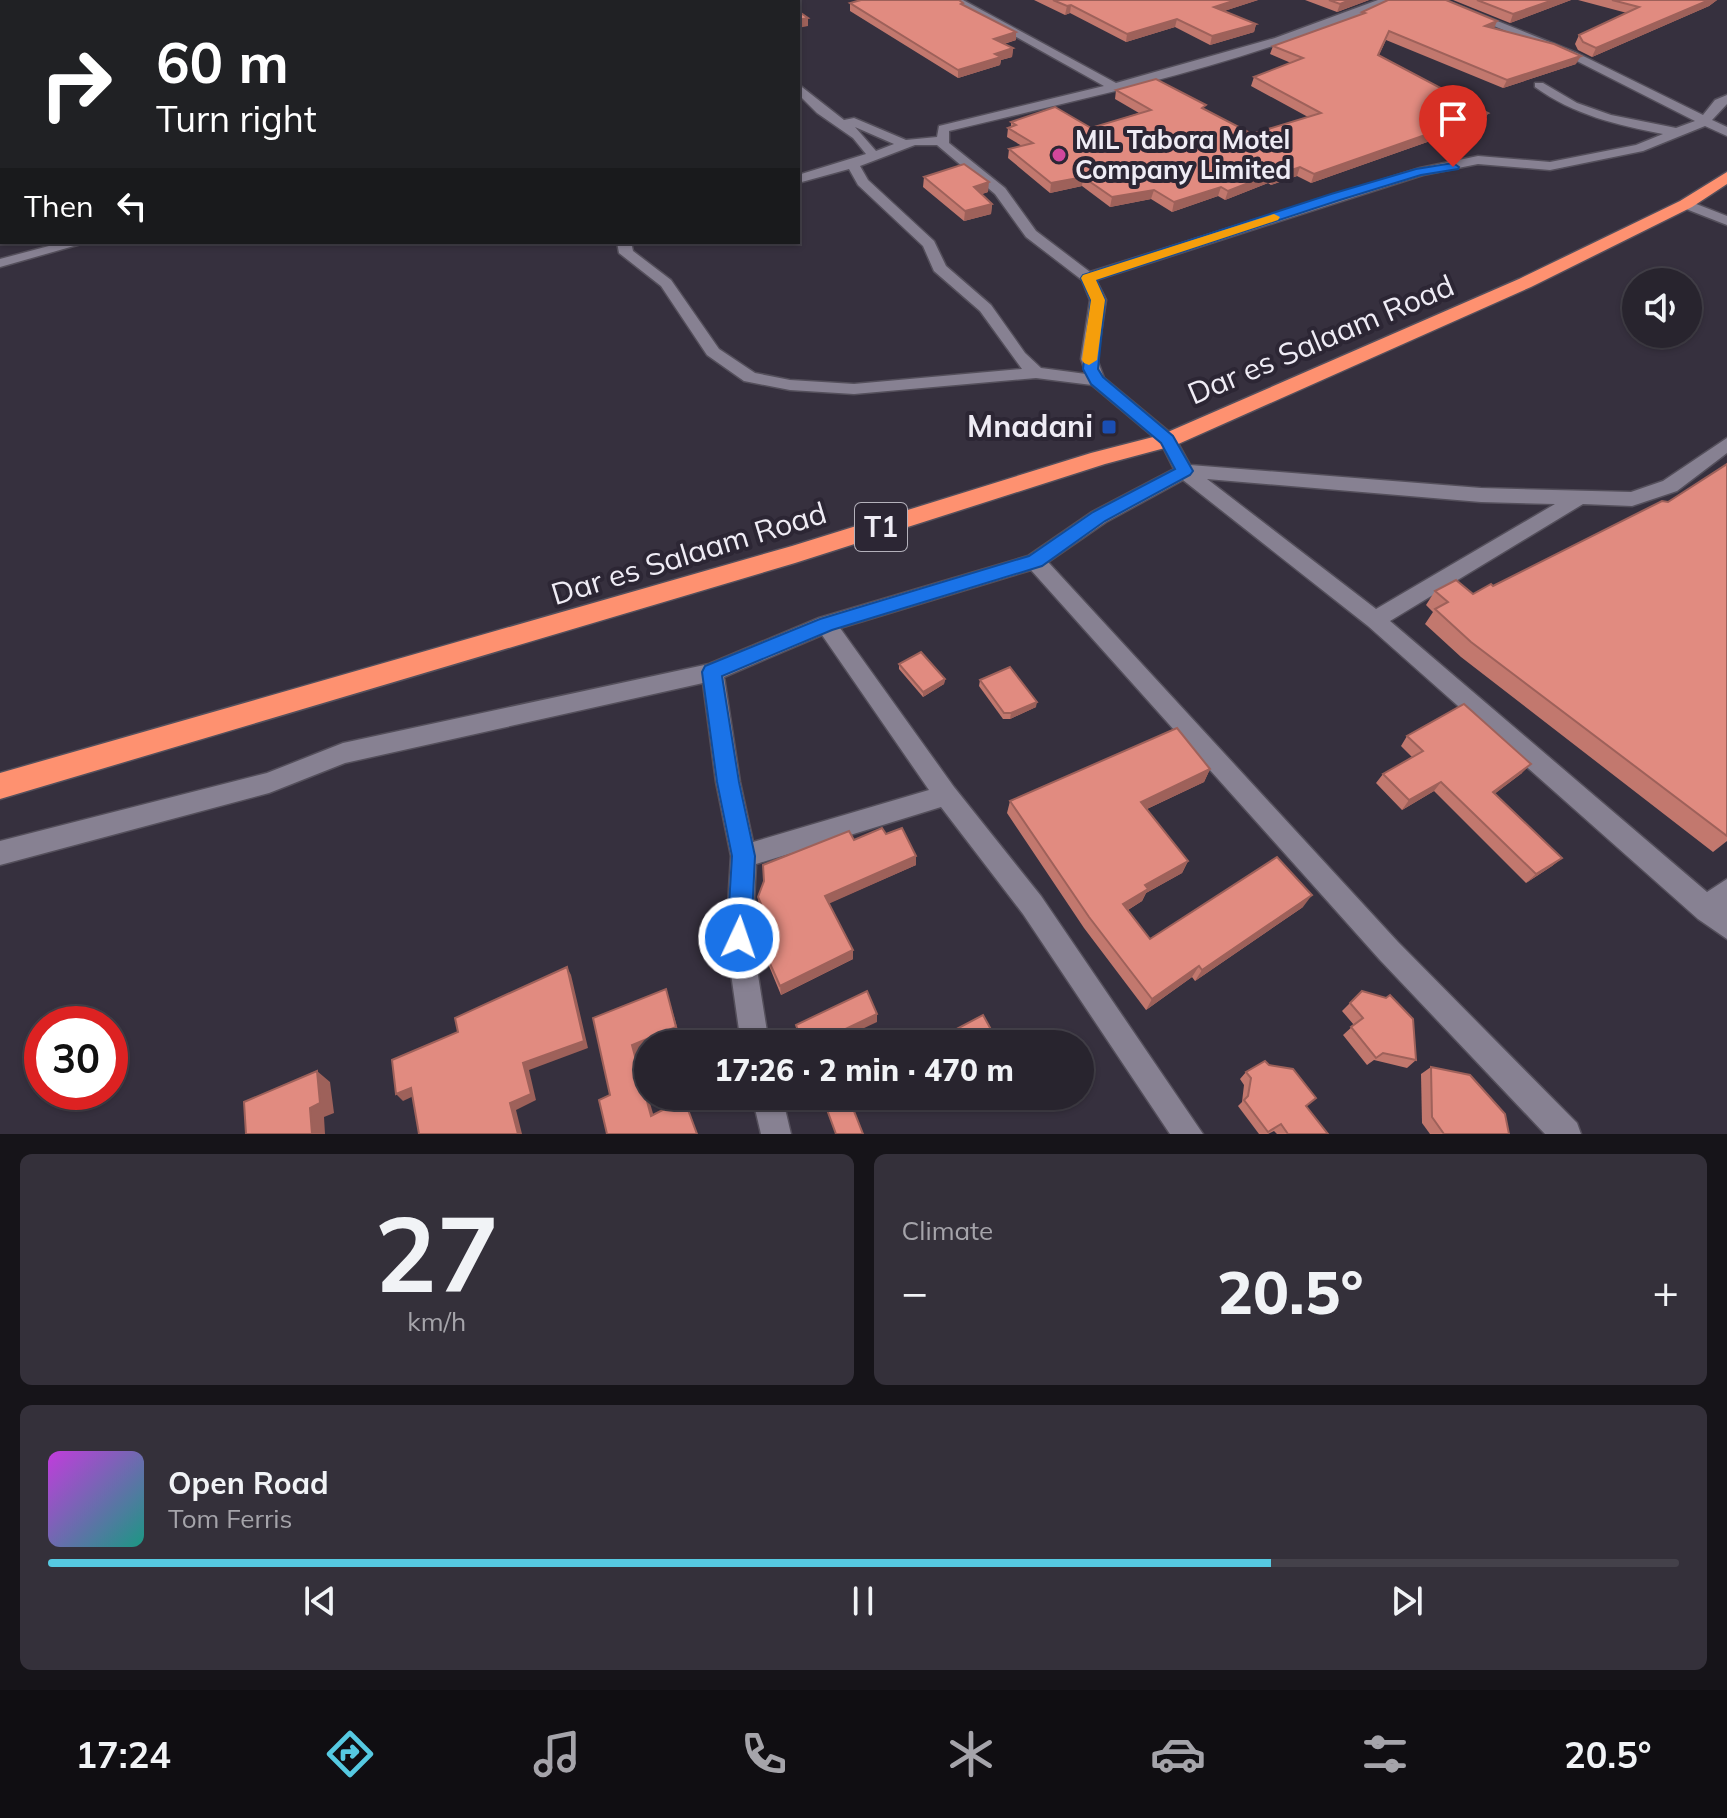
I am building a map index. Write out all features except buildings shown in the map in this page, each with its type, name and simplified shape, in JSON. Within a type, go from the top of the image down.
[{"type":"highway","name":"Dar es Salaam Road","points":[[0,786],[750,567],[1099,458],[1168,440],[1471,308],[1686,204],[1727,177]]},
{"type":"street","points":[[957,0],[1117,89]]},
{"type":"street","points":[[1387,0],[1279,41],[1117,89],[943,129],[944,147],[1000,191],[1031,234],[1088,278],[1098,300],[1089,359],[1097,380],[1168,440],[1184,471],[1375,620],[1717,918],[1727,891]]},
{"type":"street","points":[[1436,0],[1573,55],[1727,132]]},
{"type":"street","points":[[1539,85],[1568,105],[1592,115],[1681,133]]},
{"type":"street","points":[[1088,278],[1420,172],[1478,160],[1550,166],[1639,148],[1705,121],[1727,99]]},
{"type":"street","points":[[808,100],[905,144]]},
{"type":"street","points":[[808,100],[867,142],[873,156]]},
{"type":"street","points":[[800,178],[852,164],[905,144],[943,141]]},
{"type":"street","points":[[852,164],[863,182],[929,244],[939,268],[986,308],[1019,357],[1036,373]]},
{"type":"street","points":[[1686,204],[1727,221]]},
{"type":"street","points":[[0,263],[73,244]]},
{"type":"street","points":[[624,244],[626,253],[666,283],[713,352],[750,377],[810,387],[854,389],[1036,373],[1097,380]]},
{"type":"street","points":[[0,853],[269,783],[343,753],[712,672],[826,624],[1035,561],[1099,517],[1184,471],[1360,488],[1632,499],[1655,492],[1691,473],[1727,444]]},
{"type":"street","points":[[1375,620],[1577,499]]},
{"type":"street","points":[[1035,561],[1389,951],[1566,1134]]},
{"type":"street","points":[[826,624],[946,795],[1032,905],[1188,1134]]},
{"type":"street","points":[[712,672],[728,782],[744,856],[739,938],[753,1030]]},
{"type":"street","points":[[744,856],[946,795]]},
{"type":"street","points":[[770,1110],[776,1134]]},
{"type":"slow traffic","points":[[1089,360],[1097,326],[1098,300],[1088,278],[1274,217]]},
{"type":"place","name":"MIL Tabora Motel Company Limited","points":[[1059,155]]},
{"type":"place","name":"Mnadani","points":[[1109,427]]},
{"type":"route","points":[[739,938],[744,856],[728,782],[712,672],[826,624],[1035,561],[1099,517],[1184,471],[1168,440],[1097,380],[1090,369],[1098,300],[1088,278],[1335,197],[1420,172],[1453,167]]}]
